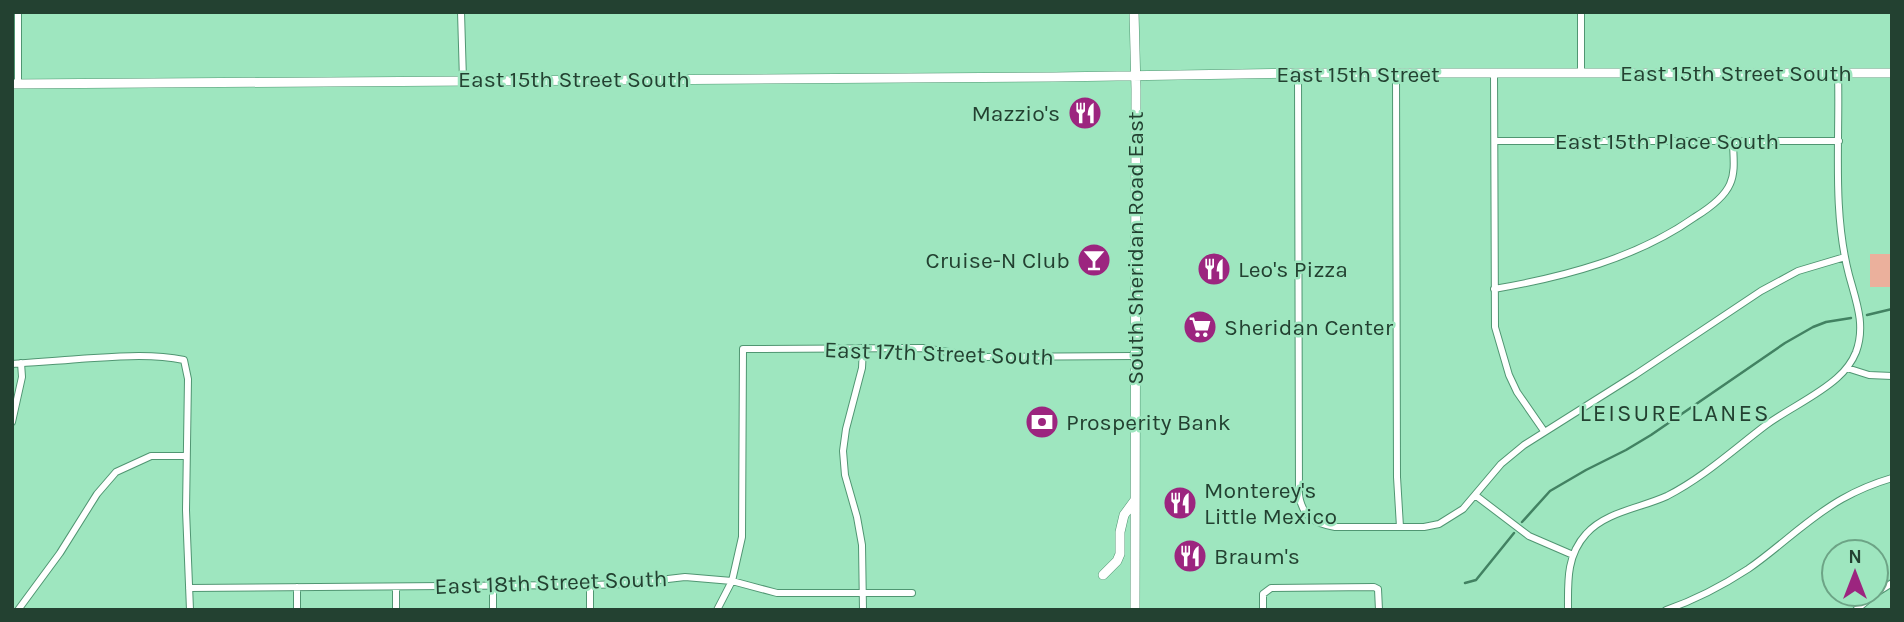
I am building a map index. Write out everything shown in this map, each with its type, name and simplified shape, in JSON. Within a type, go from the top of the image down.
[{"type":"main road","name":"South Sheridan Road East","points":[[1134,12],[1135,610]]},
{"type":"main road","name":"East 15th Street South","points":[[1581,73],[1892,73]]},
{"type":"main road","name":"East 15th Street","points":[[1135,76],[1581,73]]},
{"type":"main road","name":"East 15th Street South","points":[[15,84],[1135,76]]},
{"type":"main road","points":[[1103,575],[1120,554],[1120,532],[1124,515],[1135,500]]},
{"type":"street","points":[[15,84],[18,12]]},
{"type":"street","points":[[461,12],[463,80]]},
{"type":"street","points":[[1581,12],[1581,73]]},
{"type":"street","points":[[1298,73],[1299,495],[1305,513],[1319,524],[1335,527],[1424,527],[1439,524],[1463,509],[1501,464],[1544,431],[1635,375],[1761,291],[1798,271],[1845,257]]},
{"type":"street","points":[[1494,73],[1495,327],[1506,368],[1517,392],[1544,431]]},
{"type":"street","points":[[1568,610],[1569,569],[1573,555],[1578,544],[1593,527],[1612,516],[1666,496],[1709,471],[1791,407],[1825,387],[1847,368],[1858,344],[1861,320],[1845,257],[1838,197],[1838,73]]},
{"type":"street","points":[[1396,74],[1397,477],[1400,527]]},
{"type":"street","name":"East 15th Place South","points":[[1494,141],[1839,141]]},
{"type":"street","points":[[1494,289],[1541,280],[1631,253],[1675,231],[1707,209],[1729,186],[1733,173],[1733,141]]},
{"type":"street","points":[[863,348],[862,368],[843,451],[845,475],[862,545],[863,610]]},
{"type":"street","name":"East 17th Street South","points":[[732,581],[740,550],[743,519],[743,349],[923,348],[981,357],[1135,356]]},
{"type":"street","points":[[12,364],[149,356],[184,360],[188,379],[186,510],[190,610]]},
{"type":"street","points":[[12,422],[22,377],[21,363]]},
{"type":"street","points":[[1847,368],[1892,376]]},
{"type":"street","points":[[18,610],[60,553],[97,494],[116,472],[150,456],[186,456]]},
{"type":"street","points":[[1666,610],[1718,587],[1748,569],[1842,499],[1869,485],[1892,478]]},
{"type":"street","points":[[1475,495],[1529,536],[1573,555]]},
{"type":"street","name":"East 18th Street South","points":[[189,588],[590,585],[685,577],[732,581],[777,593],[912,593]]},
{"type":"street","points":[[717,610],[732,581]]},
{"type":"street","points":[[590,585],[590,610]]},
{"type":"street","points":[[493,586],[493,610]]},
{"type":"street","points":[[297,587],[297,610]]},
{"type":"street","points":[[396,587],[396,610]]},
{"type":"street","points":[[1263,610],[1263,594],[1271,588],[1361,587],[1378,589],[1379,610]]},
{"type":"shaded area","points":[[1870,254],[1892,254],[1892,287],[1870,287]]},
{"type":"waterway","points":[[1867,315],[1892,309]]},
{"type":"waterway","points":[[1522,522],[1550,491],[1651,435],[1785,343],[1826,322],[1851,318]]},
{"type":"waterway","points":[[1465,583],[1476,580],[1514,533]]},
{"type":"place","name":"Mazzio's","points":[[1085,113]]},
{"type":"place","name":"Cruise-N Club","points":[[1094,260]]},
{"type":"place","name":"Leo's Pizza","points":[[1214,269]]},
{"type":"place","name":"Sheridan Center","points":[[1200,327]]},
{"type":"place","name":"Prosperity Bank","points":[[1042,422]]},
{"type":"place","name":"Monterey's Little Mexico","points":[[1180,503]]},
{"type":"place","name":"Braum's","points":[[1190,556]]},
{"type":"district","name":"LEISURE LANES","points":[[1675,413]]}]
